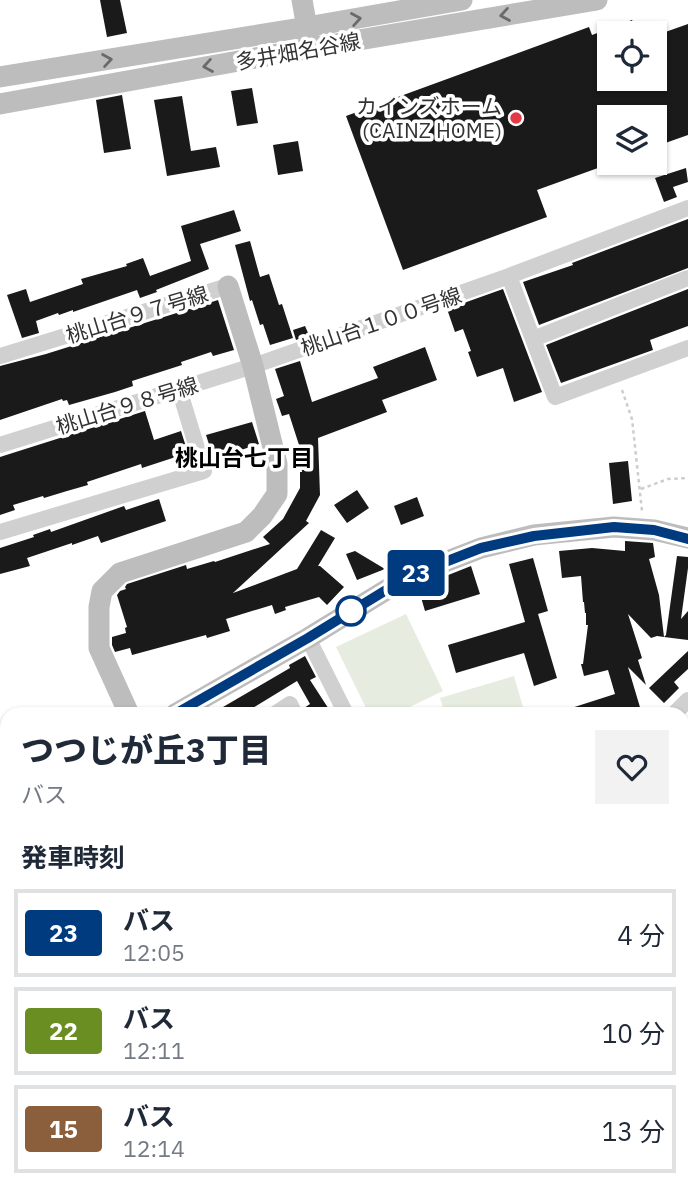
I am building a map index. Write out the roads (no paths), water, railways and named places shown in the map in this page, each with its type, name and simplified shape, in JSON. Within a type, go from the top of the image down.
[{"type":"street","points":[[302,0],[309,38]]},
{"type":"street","name":"多井畑名谷線","points":[[0,104],[309,38],[462,0]]},
{"type":"street","name":"多井畑名谷線","points":[[0,77],[597,0]]},
{"type":"street","name":"桃山台１００号線","points":[[253,366],[509,276],[688,208]]},
{"type":"street","points":[[509,276],[555,397],[688,348]]},
{"type":"street","points":[[533,339],[688,278]]},
{"type":"street","name":"桃山台９７号線","points":[[0,356],[228,286],[253,366],[277,464],[277,494],[262,516],[246,532],[120,573],[102,591],[99,607],[99,648],[126,707]]},
{"type":"street","name":"桃山台９８号線","points":[[0,445],[253,366]]},
{"type":"street","points":[[0,532],[204,471],[179,389]]},
{"type":"street","points":[[187,707],[409,576],[481,548],[546,534],[614,527],[644,529],[688,538]]},
{"type":"street","points":[[308,638],[342,707]]},
{"type":"place","name":"カインズホーム (CAINZ HOME)","points":[[516,118]]},
{"type":"district","name":"桃山台七丁目","points":[[244,457]]}]
